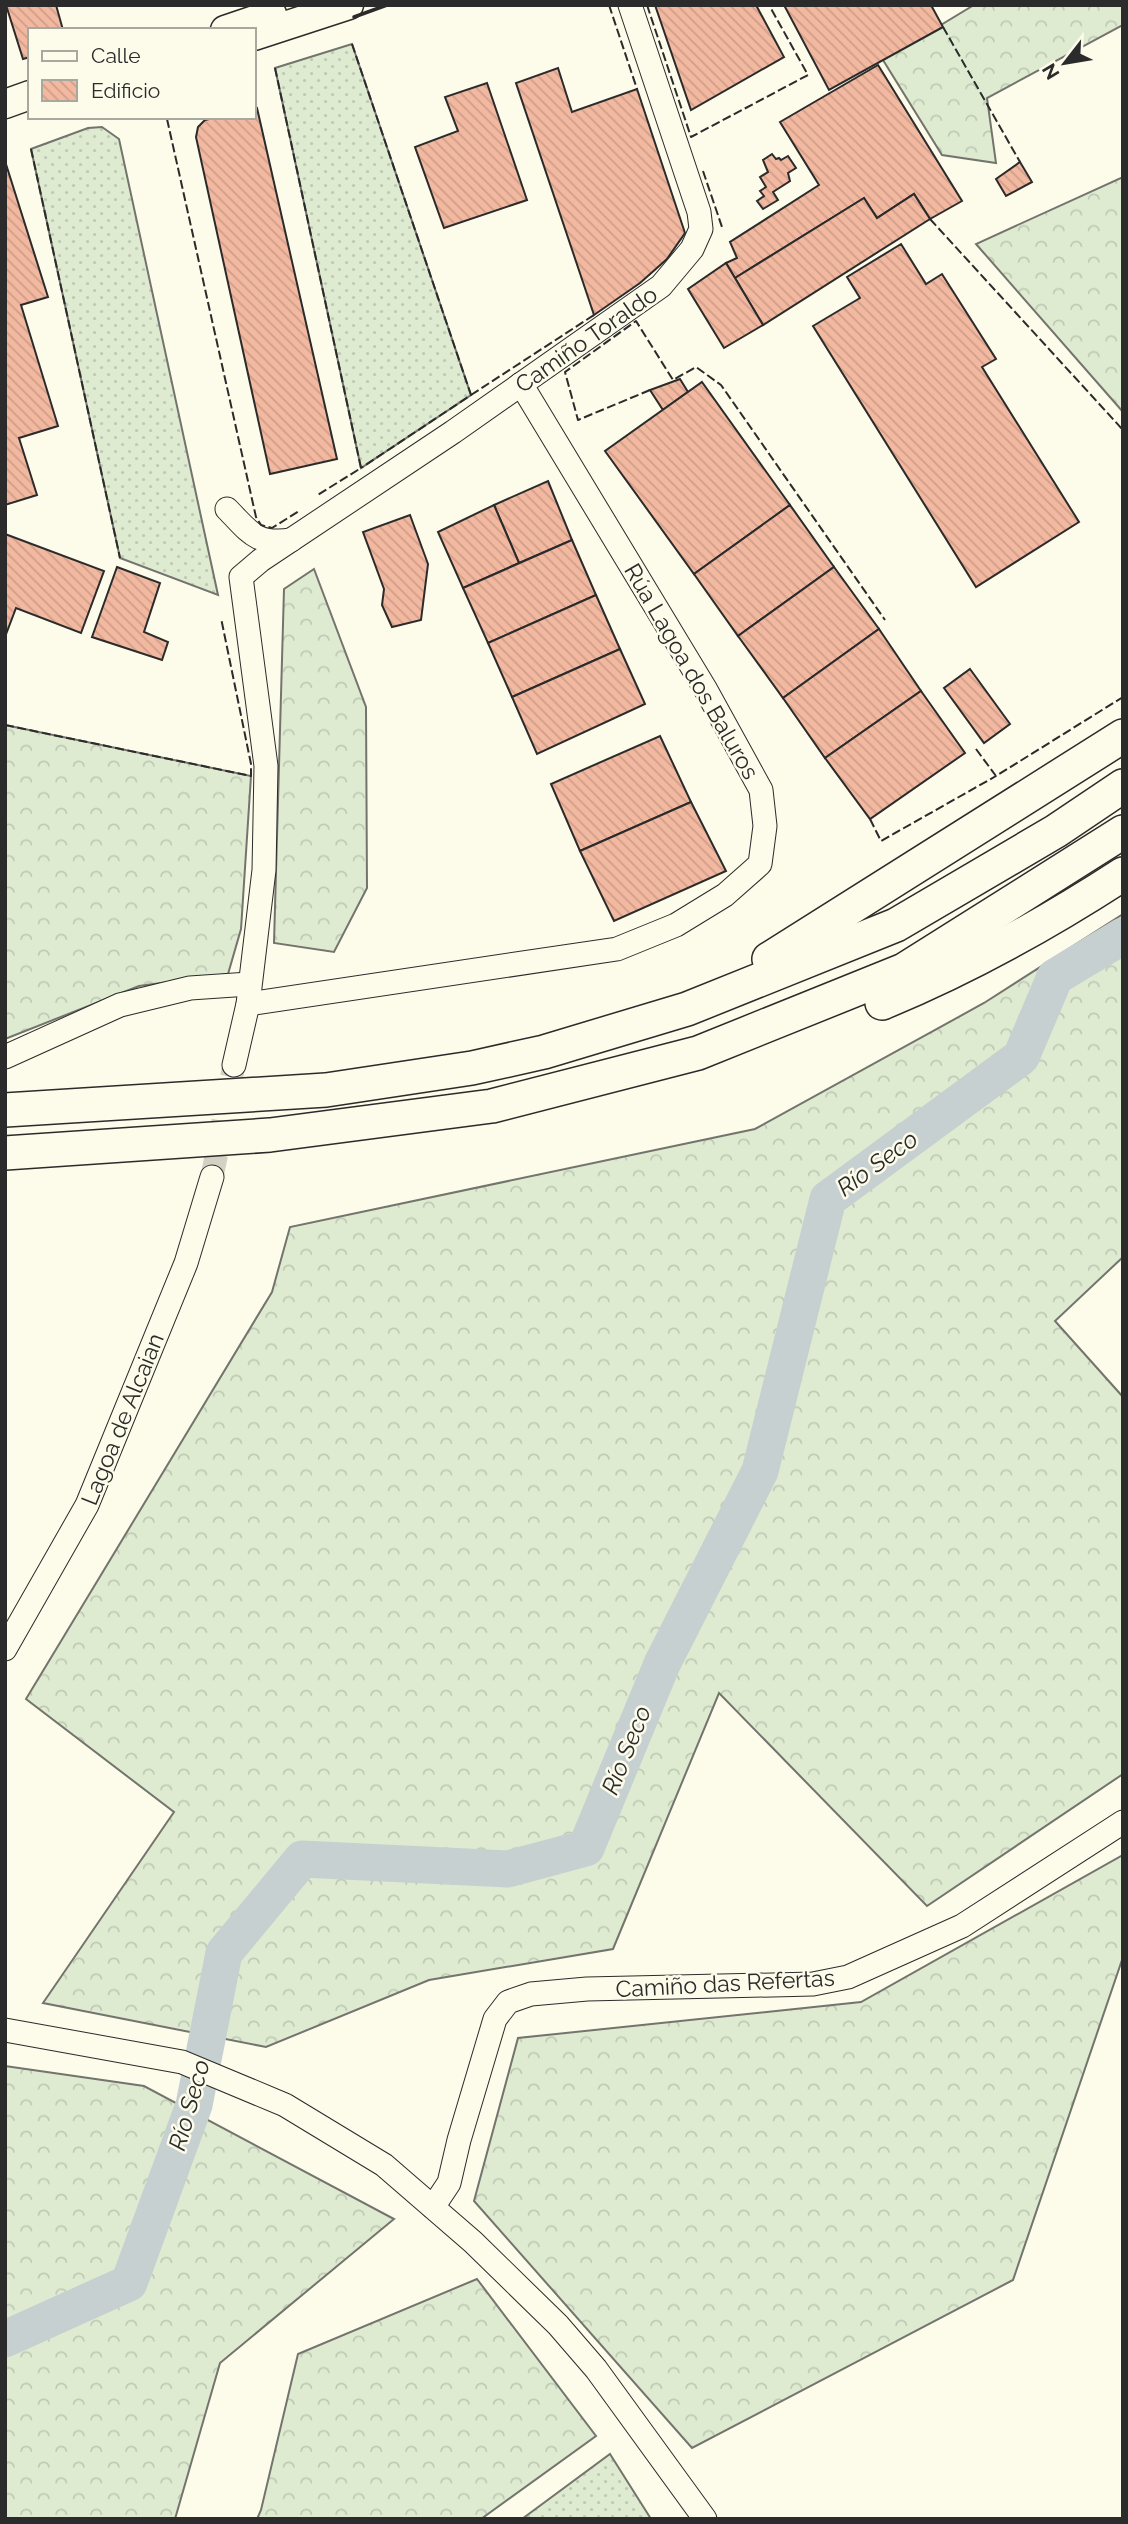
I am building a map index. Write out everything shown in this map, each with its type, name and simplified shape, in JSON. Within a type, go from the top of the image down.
[{"type":"highway","points":[[687,1009],[1123,736]]},
{"type":"highway","points":[[5,1110],[326,1090],[472,1069],[544,1052],[687,1009],[895,925],[1056,831],[1123,786]]},
{"type":"highway","points":[[698,1053],[904,970],[1123,832]]},
{"type":"highway","points":[[5,1153],[270,1135],[492,1106],[698,1053],[826,1026],[914,990],[991,953],[1067,910],[1123,874]]},
{"type":"main road","points":[[231,28],[298,5]]},
{"type":"main road","points":[[256,35],[349,5]]},
{"type":"main road","points":[[5,103],[28,96]]},
{"type":"main road","points":[[5,119],[28,112]]},
{"type":"street","name":"Camiño Toraldo","points":[[248,994],[264,870],[266,766],[241,577],[261,559],[294,540],[662,286],[692,249],[701,229],[699,212],[630,5]]},
{"type":"street","name":"Rúa Lagoa dos Baluros","points":[[248,994],[617,949],[676,925],[725,895],[760,864],[765,826],[761,790],[706,690],[521,384]]},
{"type":"street","points":[[227,509],[259,540],[294,540]]},
{"type":"street","points":[[5,1057],[120,1005],[190,988],[248,994],[234,1065]]},
{"type":"street","name":"Lagoa de Alcaian","points":[[5,1649],[87,1505],[186,1263],[212,1177]]},
{"type":"street","name":"Camiño das Refertas","points":[[433,2207],[449,2183],[495,2019],[508,2002],[531,1994],[587,1989],[813,1984],[848,1977],[962,1926],[1123,1822]]},
{"type":"street","points":[[5,2031],[182,2062],[285,2105],[384,2165],[473,2242],[566,2333],[705,2519]]},
{"type":"green space","points":[[974,5],[1123,5],[1123,25],[987,98],[996,163],[942,155],[883,60]]},
{"type":"green space","points":[[352,44],[471,395],[361,468],[275,68]]},
{"type":"green space","points":[[102,127],[119,139],[218,595],[120,558],[31,149],[88,128]]},
{"type":"green space","points":[[1123,177],[1123,412],[976,244]]},
{"type":"green space","points":[[314,569],[366,707],[367,888],[334,952],[274,943],[284,589]]},
{"type":"green space","points":[[5,725],[251,776],[241,929],[228,974],[139,986],[5,1039]]},
{"type":"green space","points":[[1123,914],[1123,1257],[1055,1321],[1123,1397],[1123,1774],[927,1906],[719,1693],[613,1949],[429,1980],[266,2047],[43,2003],[174,1812],[26,1699],[272,1292],[290,1227],[755,1129],[984,1003]]},
{"type":"green space","points":[[1123,1855],[1123,1957],[1013,2280],[692,2448],[474,2201],[518,2038],[861,2002]]},
{"type":"green space","points":[[5,2066],[144,2086],[394,2219],[220,2363],[175,2519],[5,2519]]},
{"type":"green space","points":[[477,2279],[596,2436],[481,2519],[257,2519],[298,2354]]},
{"type":"green space","points":[[610,2454],[651,2519],[522,2519]]},
{"type":"building","points":[[6,5],[56,5],[62,28],[28,28],[28,58],[23,59]]},
{"type":"building","points":[[655,5],[756,5],[784,57],[691,110]]},
{"type":"building","points":[[784,5],[931,5],[943,27],[829,90]]},
{"type":"building","points":[[878,65],[962,201],[930,219],[914,194],[877,218],[864,198],[735,278],[726,263],[737,258],[730,242],[819,185],[780,122]]},
{"type":"building","points":[[558,68],[572,112],[637,89],[685,233],[667,259],[640,283],[594,315],[516,83]]},
{"type":"building","points":[[487,83],[527,200],[444,228],[415,147],[458,131],[445,97]]},
{"type":"building","points":[[256,108],[337,459],[270,474],[196,137],[198,127],[205,120],[256,119]]},
{"type":"building","points":[[772,154],[781,160],[788,156],[796,168],[788,173],[790,181],[773,192],[778,200],[763,209],[757,201],[764,196],[760,191],[766,187],[760,177],[768,172],[763,160]]},
{"type":"building","points":[[5,161],[48,297],[21,305],[58,426],[19,438],[37,495],[5,505]]},
{"type":"building","points":[[1020,162],[1032,182],[1006,196],[996,179]]},
{"type":"building","points":[[914,194],[930,219],[763,325],[735,278],[864,198],[877,218]]},
{"type":"building","points":[[901,244],[926,284],[942,274],[996,359],[982,367],[1079,522],[976,587],[813,326],[860,298],[847,277]]},
{"type":"building","points":[[726,263],[763,325],[724,348],[688,289]]},
{"type":"building","points":[[680,379],[688,392],[663,410],[650,390]]},
{"type":"building","points":[[702,382],[790,505],[694,574],[605,451]]},
{"type":"building","points":[[548,481],[572,540],[519,563],[494,505]]},
{"type":"building","points":[[494,505],[519,563],[463,588],[438,532]]},
{"type":"building","points":[[790,505],[834,567],[738,636],[694,574]]},
{"type":"building","points":[[410,515],[428,564],[421,620],[392,627],[382,605],[384,589],[363,532]]},
{"type":"building","points":[[5,534],[104,571],[81,633],[16,608],[5,637]]},
{"type":"building","points":[[572,540],[596,595],[488,643],[463,588]]},
{"type":"building","points":[[117,567],[160,583],[144,632],[168,642],[162,660],[92,637]]},
{"type":"building","points":[[834,567],[879,629],[783,698],[738,636]]},
{"type":"building","points":[[596,595],[620,649],[512,697],[488,643]]},
{"type":"building","points":[[879,629],[921,691],[825,758],[783,698]]},
{"type":"building","points":[[620,649],[645,704],[537,754],[512,697]]},
{"type":"building","points":[[970,669],[1010,724],[984,743],[944,688]]},
{"type":"building","points":[[921,691],[965,753],[870,819],[825,758]]},
{"type":"building","points":[[660,736],[691,802],[580,851],[551,784]]},
{"type":"building","points":[[691,802],[726,871],[614,921],[580,851]]},
{"type":"waterway","name":"Río Seco","points":[[5,2339],[129,2283],[194,2105],[224,1953],[302,1859],[508,1869],[586,1848],[662,1664],[760,1471],[828,1199],[1021,1057],[1055,977],[1123,936]]},
{"type":"tunnel","points":[[212,1177],[234,1065]]},
{"type":"fence","points":[[609,5],[637,89]]},
{"type":"fence","points":[[647,5],[691,137],[808,75],[769,5]]},
{"type":"fence","points":[[943,27],[1020,162]]},
{"type":"fence","points":[[352,44],[471,395],[361,468]]},
{"type":"fence","points":[[275,68],[361,468],[316,496]]},
{"type":"fence","points":[[167,119],[256,517],[261,525],[272,528],[299,511]]},
{"type":"fence","points":[[31,149],[120,558]]},
{"type":"fence","points":[[703,171],[723,230]]},
{"type":"fence","points":[[930,219],[1123,430]]},
{"type":"fence","points":[[471,395],[594,315]]},
{"type":"fence","points":[[650,390],[578,420],[565,372],[636,321],[673,380],[696,367],[721,385],[885,620]]},
{"type":"fence","points":[[5,725],[251,776],[251,764],[221,618]]},
{"type":"fence","points":[[976,749],[996,776],[1123,697]]},
{"type":"fence","points":[[870,819],[881,841],[996,776]]},
{"type":"wall","points":[[354,17],[387,5]]}]
